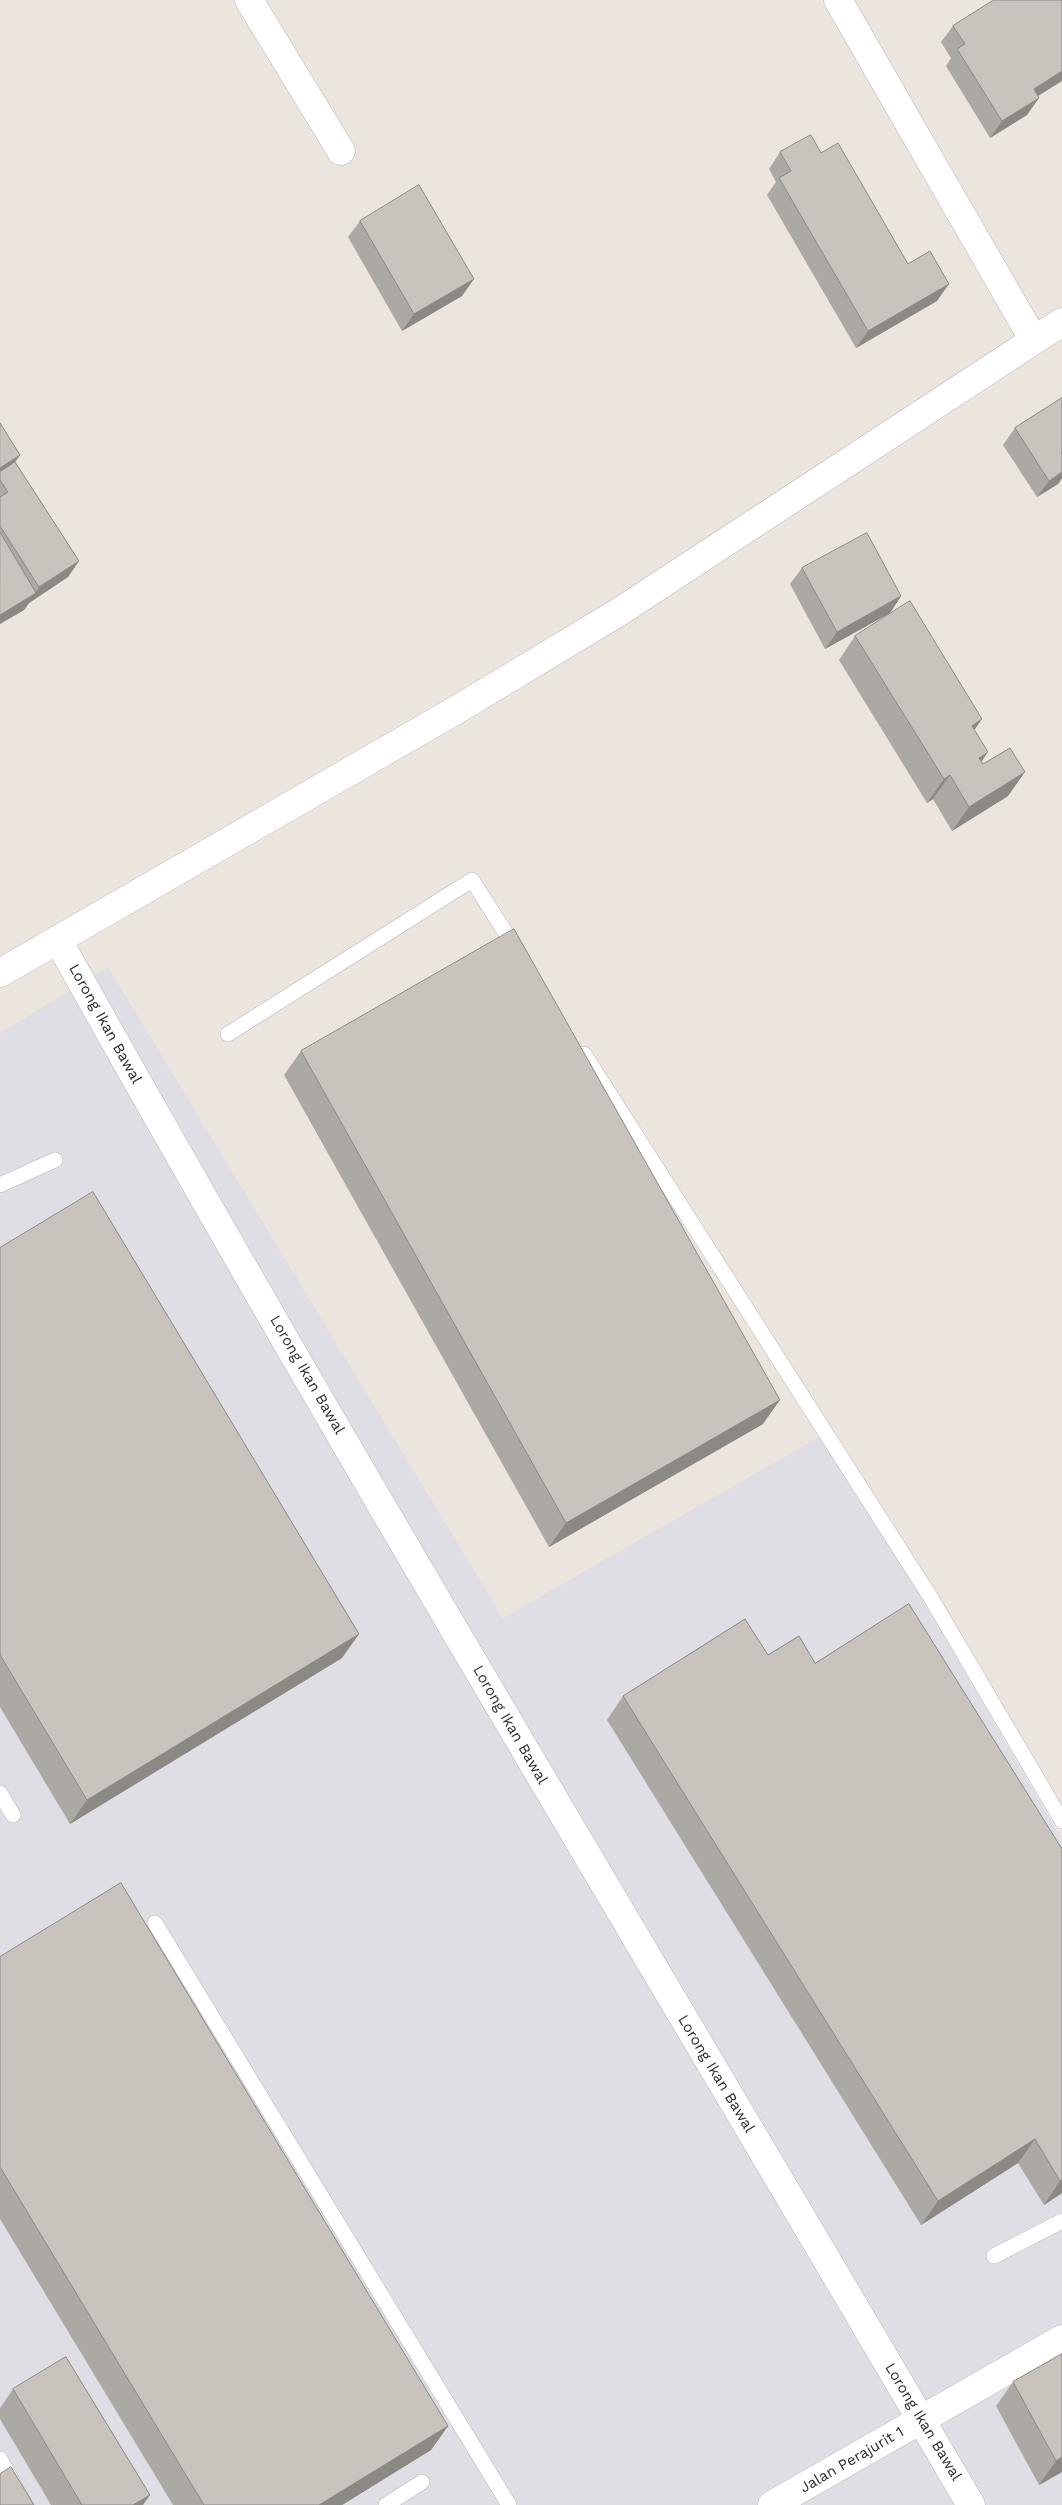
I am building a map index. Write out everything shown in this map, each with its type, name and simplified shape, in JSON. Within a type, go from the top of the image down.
[{"type":"street","points":[[249,0],[341,151]]},
{"type":"street","points":[[838,0],[1033,339]]},
{"type":"street","points":[[3,963],[58,940],[458,709],[619,612],[880,443],[1033,339],[1062,322]]},
{"type":"street","name":"Lorong Ikan Bawal","points":[[58,940],[146,1097],[567,1823],[971,2505]]},
{"type":"street","name":"Jalan Perajurit 1","points":[[772,2505],[1062,2339]]},
{"type":"lane","points":[[228,1034],[472,880],[526,964]]},
{"type":"lane","points":[[574,1039],[931,1598],[1062,1821]]},
{"type":"lane","points":[[0,1184],[55,1160]]},
{"type":"lane","points":[[0,1793],[13,1815]]},
{"type":"lane","points":[[155,1923],[509,2505]]},
{"type":"lane","points":[[994,2256],[1062,2221]]},
{"type":"lane","points":[[0,2458],[25,2505]]},
{"type":"lane","points":[[386,2505],[422,2482]]},
{"type":"shaded area","points":[[108,967],[503,1618],[826,1433],[1062,1840],[1062,2505],[0,2505],[0,1033]]},
{"type":"building","points":[[994,0],[1062,0],[1062,71],[1034,89],[1039,98],[1002,121],[957,49],[965,44],[953,26]]},
{"type":"building","points":[[811,135],[821,153],[838,143],[908,264],[930,251],[949,284],[868,331],[779,178],[791,171],[780,152]]},
{"type":"building","points":[[419,185],[474,279],[414,314],[360,221]]},
{"type":"building","points":[[1062,398],[1062,472],[1049,481],[1015,428]]},
{"type":"building","points":[[0,423],[20,455],[0,468]]},
{"type":"building","points":[[15,462],[79,561],[39,587],[0,526],[0,497],[8,492],[0,480],[0,472]]},
{"type":"building","points":[[0,532],[36,593],[0,615]]},
{"type":"building","points":[[867,533],[901,596],[837,632],[802,568]]},
{"type":"building","points":[[910,601],[982,719],[972,726],[988,752],[979,758],[983,764],[1010,748],[1025,772],[969,807],[950,775],[944,779],[855,636]]},
{"type":"building","points":[[514,929],[780,1400],[566,1523],[301,1051]]},
{"type":"building","points":[[93,1192],[359,1634],[87,1800],[0,1655],[0,1248]]},
{"type":"building","points":[[909,1604],[1062,1849],[1062,2180],[1060,2181],[1035,2139],[938,2201],[623,1696],[745,1619],[768,1655],[799,1636],[815,1663]]},
{"type":"building","points":[[121,1883],[448,2426],[319,2505],[204,2505],[0,2167],[0,1957]]},
{"type":"building","points":[[1062,2354],[1062,2457],[1056,2461],[1013,2382]]},
{"type":"building","points":[[66,2357],[150,2495],[133,2505],[82,2505],[13,2389]]},
{"type":"building","points":[[11,2467],[34,2505],[0,2505],[0,2474]]}]
